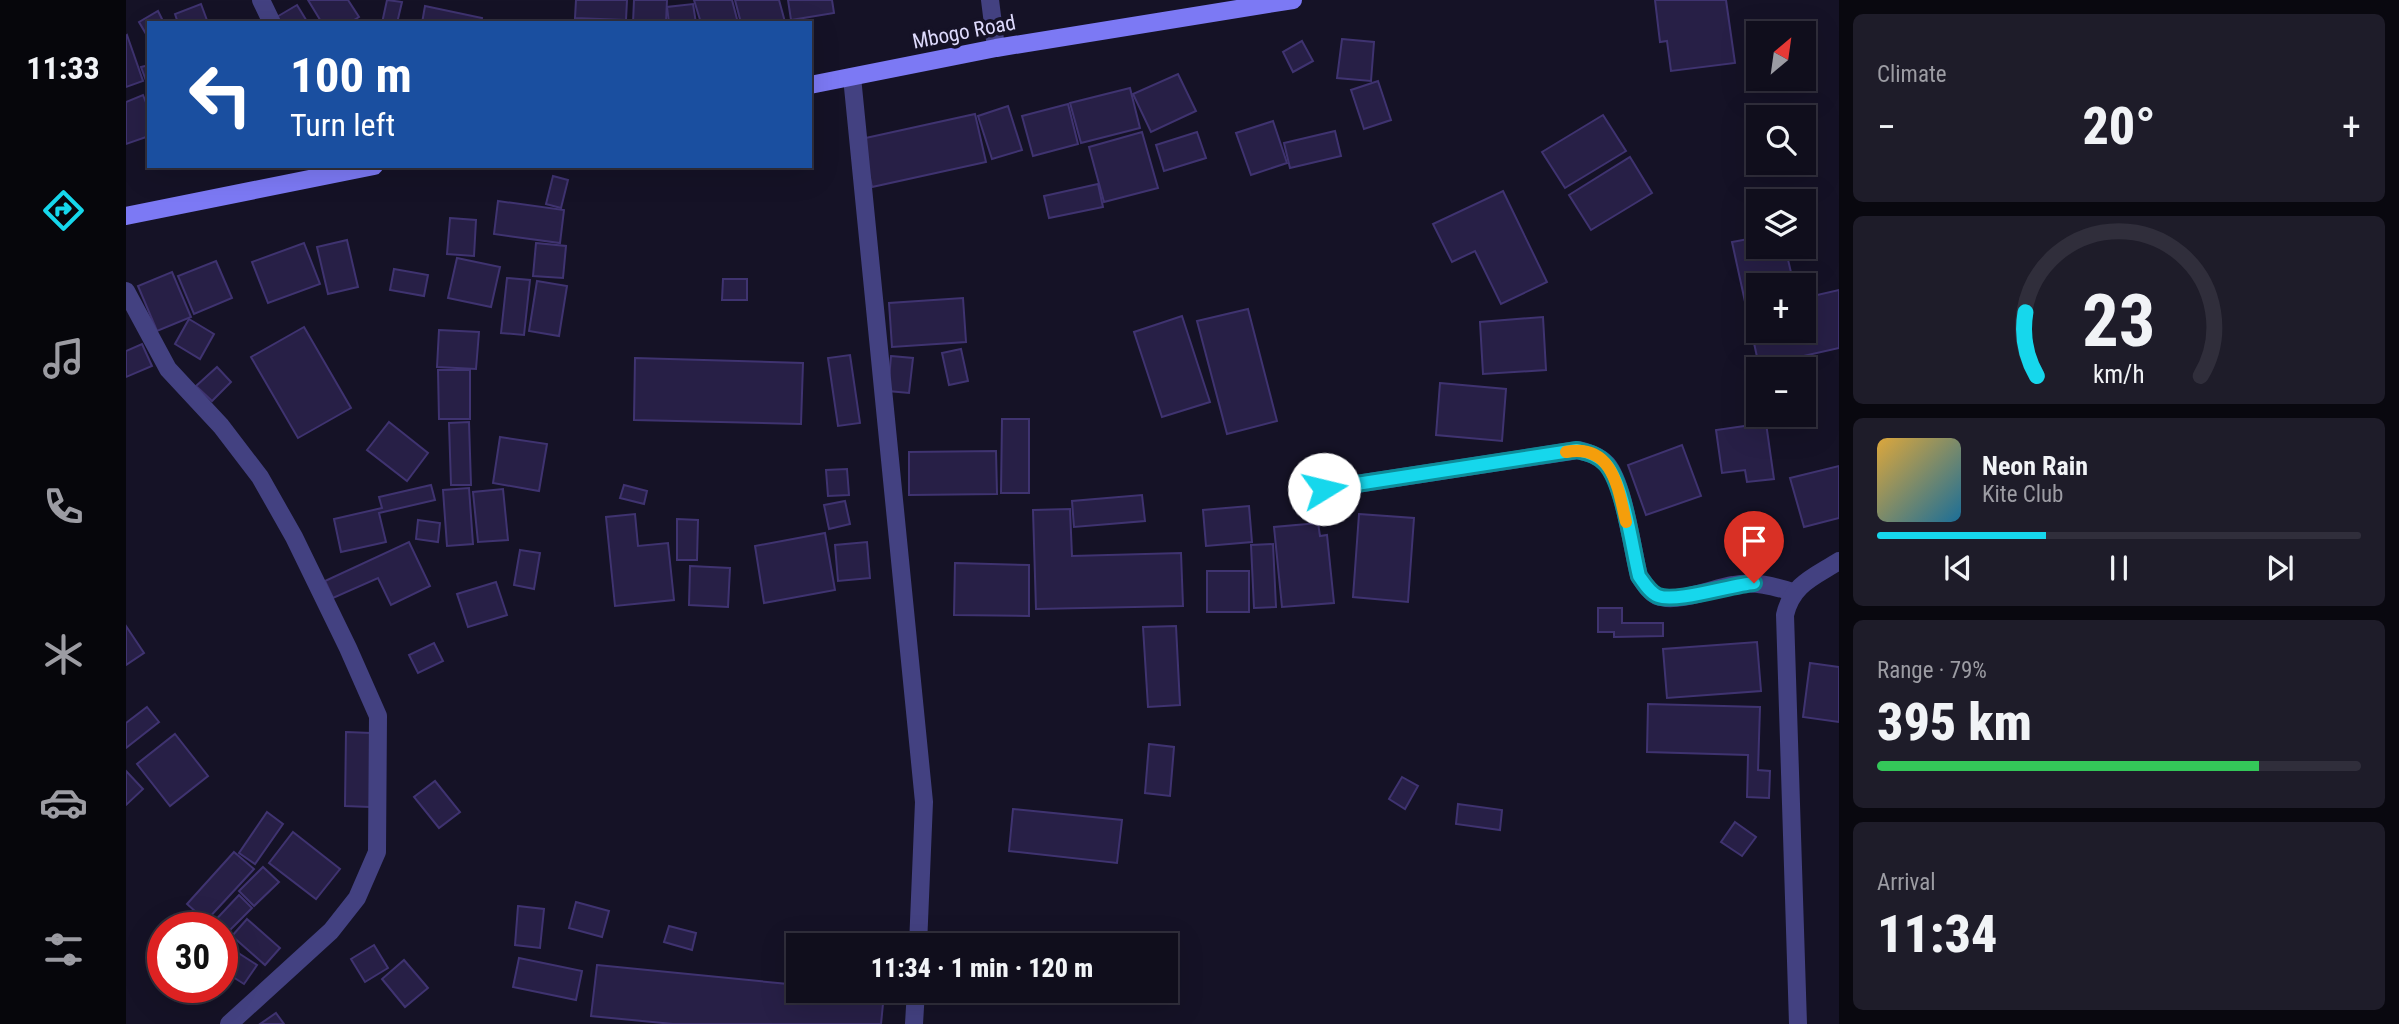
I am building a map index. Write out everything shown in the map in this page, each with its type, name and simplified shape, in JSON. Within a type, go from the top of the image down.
[{"type":"main road","name":"Mbogo Road","points":[[812,85],[996,48],[1292,0]]},
{"type":"main road","points":[[126,216],[343,169]]},
{"type":"street","points":[[261,0],[271,21]]},
{"type":"street","points":[[990,0],[996,48]]},
{"type":"street","points":[[852,77],[924,802],[919,933]]},
{"type":"street","points":[[126,291],[168,369],[220,426],[260,477],[294,537],[378,716],[377,852],[357,898],[331,931],[229,1024]]},
{"type":"street","points":[[1298,493],[1577,450],[1594,454],[1606,463],[1616,477],[1639,576],[1646,587],[1658,596],[1686,596],[1754,583],[1793,592]]},
{"type":"street","points":[[1798,1024],[1785,615],[1793,592],[1839,561]]},
{"type":"street","points":[[914,1024],[915,1003]]},
{"type":"building","points":[[308,0],[348,0],[359,17],[352,21],[321,21]]},
{"type":"building","points":[[387,0],[402,2],[397,21],[382,21]]},
{"type":"building","points":[[576,0],[627,0],[626,20],[575,18]]},
{"type":"building","points":[[634,0],[667,0],[666,21],[633,21]]},
{"type":"building","points":[[694,0],[732,0],[737,21],[700,21]]},
{"type":"building","points":[[735,0],[779,0],[785,21],[740,21]]},
{"type":"building","points":[[788,0],[832,0],[834,13],[791,20]]},
{"type":"building","points":[[1655,0],[1726,0],[1735,63],[1671,71],[1667,41],[1660,42]]},
{"type":"building","points":[[201,4],[207,21],[177,21],[175,14]]},
{"type":"building","points":[[693,4],[696,21],[669,21],[667,7]]},
{"type":"building","points":[[297,5],[307,21],[277,21],[275,18]]},
{"type":"building","points":[[425,6],[482,18],[481,21],[422,21]]},
{"type":"building","points":[[158,11],[163,21],[147,21],[147,36],[139,22]]},
{"type":"building","points":[[126,36],[143,81],[126,87]]},
{"type":"building","points":[[1342,39],[1374,42],[1371,81],[1337,78]]},
{"type":"building","points":[[1302,41],[1313,61],[1293,72],[1283,52]]},
{"type":"building","points":[[147,66],[147,83],[141,67]]},
{"type":"building","points":[[1178,74],[1196,111],[1151,132],[1133,94]]},
{"type":"building","points":[[1378,81],[1391,120],[1364,129],[1351,90]]},
{"type":"building","points":[[1130,88],[1140,128],[1081,143],[1070,103]]},
{"type":"building","points":[[143,95],[147,105],[147,137],[126,144],[126,102]]},
{"type":"building","points":[[1068,104],[1078,144],[1033,156],[1022,116]]},
{"type":"building","points":[[1008,106],[1022,150],[992,159],[978,116]]},
{"type":"building","points":[[975,114],[986,162],[872,187],[861,139]]},
{"type":"building","points":[[1603,115],[1626,151],[1565,188],[1542,152]]},
{"type":"building","points":[[1273,121],[1287,163],[1251,175],[1236,133]]},
{"type":"building","points":[[1335,131],[1341,156],[1290,168],[1284,143]]},
{"type":"building","points":[[1142,132],[1158,188],[1104,202],[1089,147]]},
{"type":"building","points":[[1197,132],[1206,158],[1164,171],[1156,145]]},
{"type":"building","points":[[1630,157],[1652,193],[1591,230],[1569,195]]},
{"type":"building","points":[[553,176],[568,180],[561,208],[546,204]]},
{"type":"building","points":[[1098,184],[1103,207],[1049,218],[1044,196]]},
{"type":"building","points":[[1503,191],[1547,282],[1501,304],[1475,251],[1452,262],[1433,224]]},
{"type":"building","points":[[498,201],[564,210],[560,243],[494,234]]},
{"type":"building","points":[[450,218],[476,220],[474,256],[447,254]]},
{"type":"building","points":[[1746,239],[1746,259],[1788,259],[1791,273],[1746,273],[1746,306],[1732,242]]},
{"type":"building","points":[[347,240],[358,287],[328,294],[317,247]]},
{"type":"building","points":[[304,243],[320,284],[268,303],[252,262]]},
{"type":"building","points":[[536,243],[566,246],[563,278],[533,276]]},
{"type":"building","points":[[457,258],[500,267],[491,307],[448,298]]},
{"type":"building","points":[[216,261],[232,298],[194,314],[178,276]]},
{"type":"building","points":[[394,269],[428,275],[424,296],[390,290]]},
{"type":"building","points":[[172,272],[191,317],[157,331],[138,286]]},
{"type":"building","points":[[507,278],[530,280],[524,335],[501,333]]},
{"type":"building","points":[[723,279],[747,279],[747,300],[722,300]]},
{"type":"building","points":[[537,281],[567,286],[559,336],[529,331]]},
{"type":"building","points":[[1839,290],[1839,348],[1799,357],[1757,357],[1754,343],[1816,343],[1816,295]]},
{"type":"building","points":[[963,298],[966,342],[892,347],[889,303]]},
{"type":"building","points":[[1248,309],[1277,421],[1227,434],[1197,321]]},
{"type":"building","points":[[1182,316],[1210,402],[1162,417],[1134,332]]},
{"type":"building","points":[[1543,317],[1546,370],[1483,374],[1480,322]]},
{"type":"building","points":[[189,319],[214,334],[200,359],[175,344]]},
{"type":"building","points":[[304,327],[351,408],[298,438],[251,357]]},
{"type":"building","points":[[439,330],[479,332],[476,369],[437,367]]},
{"type":"building","points":[[142,344],[152,366],[126,377],[126,351]]},
{"type":"building","points":[[961,349],[968,381],[949,385],[942,353]]},
{"type":"building","points":[[850,355],[860,423],[838,426],[828,358]]},
{"type":"building","points":[[891,356],[913,358],[909,393],[888,391]]},
{"type":"building","points":[[635,358],[803,363],[801,424],[634,420]]},
{"type":"building","points":[[217,367],[231,382],[212,401],[196,386]]},
{"type":"building","points":[[438,370],[470,370],[470,419],[439,419]]},
{"type":"building","points":[[1440,383],[1506,389],[1502,441],[1436,435]]},
{"type":"building","points":[[1002,419],[1029,419],[1029,493],[1001,493]]},
{"type":"building","points":[[389,422],[428,453],[407,481],[367,450]]},
{"type":"building","points":[[469,422],[471,485],[451,485],[449,423]]},
{"type":"building","points":[[1746,426],[1767,427],[1774,479],[1747,482],[1745,470],[1722,473],[1716,430]]},
{"type":"building","points":[[500,437],[547,444],[539,491],[493,483]]},
{"type":"building","points":[[1682,445],[1701,496],[1646,515],[1628,465]]},
{"type":"building","points":[[996,451],[997,494],[909,495],[909,452]]},
{"type":"building","points":[[1839,466],[1839,518],[1804,527],[1790,478]]},
{"type":"building","points":[[847,469],[849,495],[828,496],[826,470]]},
{"type":"building","points":[[431,485],[435,500],[379,513],[386,542],[341,552],[334,519],[382,508],[379,497]]},
{"type":"building","points":[[624,485],[647,491],[644,504],[620,498]]},
{"type":"building","points":[[469,488],[473,544],[447,546],[443,490]]},
{"type":"building","points":[[503,489],[508,540],[478,542],[473,492]]},
{"type":"building","points":[[1142,495],[1145,521],[1074,527],[1072,501]]},
{"type":"building","points":[[845,501],[850,524],[829,529],[824,505]]},
{"type":"building","points":[[1249,506],[1252,542],[1206,546],[1203,510]]},
{"type":"building","points":[[1070,509],[1072,556],[1181,553],[1183,606],[1036,609],[1033,510]]},
{"type":"building","points":[[635,514],[638,546],[668,543],[674,600],[615,606],[606,517]]},
{"type":"building","points":[[1359,514],[1414,518],[1408,602],[1353,597]]},
{"type":"building","points":[[677,519],[698,520],[697,560],[677,560]]},
{"type":"building","points":[[418,520],[440,523],[438,542],[416,539]]},
{"type":"building","points":[[1318,523],[1320,536],[1327,535],[1334,603],[1282,607],[1274,527]]},
{"type":"building","points":[[825,533],[835,590],[764,603],[755,546]]},
{"type":"building","points":[[409,542],[430,586],[391,605],[378,578],[333,598],[325,581]]},
{"type":"building","points":[[867,542],[870,578],[838,581],[835,545]]},
{"type":"building","points":[[1273,544],[1276,607],[1254,608],[1251,545]]},
{"type":"building","points":[[520,550],[540,553],[534,589],[514,585]]},
{"type":"building","points":[[955,563],[1029,565],[1029,616],[954,615]]},
{"type":"building","points":[[690,566],[730,568],[728,607],[689,605]]},
{"type":"building","points":[[1207,571],[1249,571],[1249,612],[1207,612]]},
{"type":"building","points":[[496,582],[507,615],[468,627],[457,594]]},
{"type":"building","points":[[1598,608],[1622,608],[1622,623],[1663,623],[1663,636],[1614,637],[1614,632],[1598,632]]},
{"type":"building","points":[[126,626],[144,653],[126,665]]},
{"type":"building","points":[[1176,626],[1180,705],[1148,707],[1143,627]]},
{"type":"building","points":[[1757,642],[1761,691],[1667,698],[1663,649]]},
{"type":"building","points":[[434,643],[443,661],[418,673],[409,655]]},
{"type":"building","points":[[1810,663],[1839,667],[1839,722],[1803,717]]},
{"type":"building","points":[[1648,704],[1760,707],[1758,770],[1770,771],[1769,798],[1747,797],[1748,755],[1647,752]]},
{"type":"building","points":[[147,707],[159,722],[126,748],[126,723]]},
{"type":"building","points":[[346,732],[371,733],[370,807],[345,806]]},
{"type":"building","points":[[175,734],[208,776],[170,806],[137,764]]},
{"type":"building","points":[[1149,744],[1174,747],[1170,796],[1145,793]]},
{"type":"building","points":[[126,771],[143,789],[126,805]]},
{"type":"building","points":[[1402,777],[1418,786],[1405,809],[1389,799]]},
{"type":"building","points":[[435,781],[460,812],[439,828],[414,797]]},
{"type":"building","points":[[1458,804],[1502,810],[1500,830],[1456,824]]},
{"type":"building","points":[[1013,809],[1122,820],[1117,863],[1009,851]]},
{"type":"building","points":[[267,812],[283,824],[255,864],[239,853]]},
{"type":"building","points":[[1735,822],[1756,837],[1742,856],[1721,842]]},
{"type":"building","points":[[293,832],[340,869],[316,899],[269,863]]},
{"type":"building","points":[[234,852],[254,869],[214,912],[196,912],[187,904]]},
{"type":"building","points":[[263,867],[279,882],[254,906],[239,891]]},
{"type":"building","points":[[239,895],[252,908],[238,922],[238,912],[223,912]]},
{"type":"building","points":[[576,902],[609,911],[602,937],[569,928]]},
{"type":"building","points":[[518,906],[544,909],[540,948],[515,945]]},
{"type":"building","points":[[247,919],[280,948],[265,965],[238,941],[238,929]]},
{"type":"building","points":[[669,926],[696,933],[692,950],[664,942]]},
{"type":"building","points":[[374,945],[388,968],[365,982],[351,959]]},
{"type":"building","points":[[238,953],[257,965],[244,984],[238,980]]},
{"type":"building","points":[[519,958],[582,971],[576,1000],[513,987]]},
{"type":"building","points":[[404,960],[428,988],[405,1007],[382,979]]},
{"type":"building","points":[[597,965],[786,984],[786,1003],[883,1003],[881,1024],[673,1024],[591,1016]]},
{"type":"building","points":[[276,1013],[284,1024],[260,1024]]},
{"type":"slow traffic","points":[[1566,452],[1577,450],[1594,454],[1606,463],[1616,477],[1626,522]]},
{"type":"route","points":[[1324,489],[1577,450],[1594,454],[1606,463],[1616,477],[1639,576],[1646,587],[1658,596],[1672,598],[1754,583]]}]
